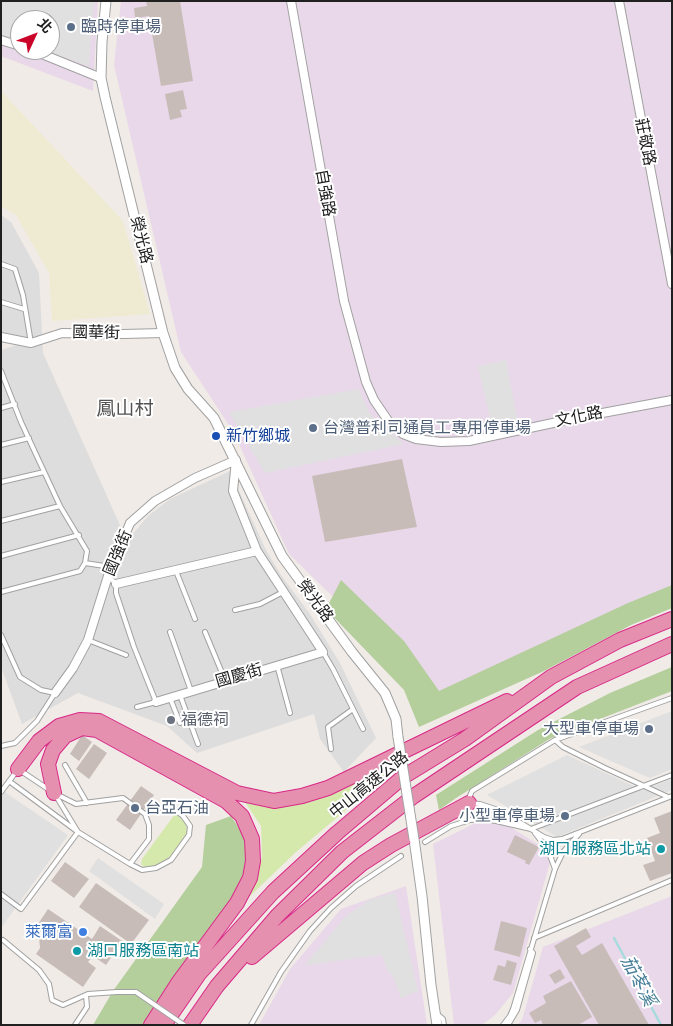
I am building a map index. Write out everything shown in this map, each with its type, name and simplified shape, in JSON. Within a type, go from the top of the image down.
[{"type":"highway","name":"中山高速公路","points":[[164,1025],[199,974],[273,892],[403,777],[465,739],[552,677],[620,640],[672,620]]},
{"type":"highway","points":[[190,1025],[217,986],[277,916],[342,852],[414,796],[577,687],[672,644]]},
{"type":"highway","points":[[18,769],[39,741],[58,726],[80,720],[99,721],[237,793],[274,801],[302,796],[328,788],[506,702],[552,677]]},
{"type":"highway","points":[[54,793],[48,764],[53,750],[65,736],[82,728],[97,730],[226,800],[242,816],[252,839],[253,861],[250,878],[237,903],[178,983],[151,1025]]},
{"type":"highway","points":[[217,986],[363,863],[469,803]]},
{"type":"street","name":"榮光路","points":[[106,1],[101,78],[163,333],[175,368],[188,389],[214,418],[282,556],[352,652],[385,693],[396,719],[422,896],[435,1012]]},
{"type":"street","name":"自強路","points":[[291,1],[344,301],[366,382]]},
{"type":"street","name":"莊敬路","points":[[619,1],[672,284]]},
{"type":"street","points":[[57,60],[101,78]]},
{"type":"street","name":"國華街","points":[[1,337],[31,343],[62,333],[163,333]]},
{"type":"street","name":"文化路","points":[[366,382],[374,400],[389,422],[403,434],[416,439],[441,442],[469,441],[672,400]]},
{"type":"street","name":"榮光路","points":[[236,460],[232,491],[257,551],[323,652]]},
{"type":"street","name":"國強街","points":[[55,693],[73,668],[88,640],[111,567],[130,523],[155,501],[194,478],[236,460]]},
{"type":"street","points":[[116,584],[257,551]]},
{"type":"street","name":"國慶街","points":[[156,702],[323,652]]},
{"type":"street","points":[[435,1012],[437,1025]]},
{"type":"lane","points":[[1,264],[16,269],[23,294],[31,343]]},
{"type":"lane","points":[[1,302],[24,309]]},
{"type":"lane","points":[[1,371],[60,506],[87,551],[86,563],[80,571],[2,591]]},
{"type":"lane","points":[[1,408],[14,404]]},
{"type":"lane","points":[[1,445],[29,438]]},
{"type":"lane","points":[[1,482],[44,472]]},
{"type":"lane","points":[[1,521],[60,506]]},
{"type":"lane","points":[[1,556],[79,535]]},
{"type":"lane","points":[[86,563],[111,567]]},
{"type":"lane","points":[[176,571],[195,619]]},
{"type":"lane","points":[[108,576],[116,584],[116,593],[122,611],[156,702],[137,707]]},
{"type":"lane","points":[[235,610],[260,604],[283,592]]},
{"type":"lane","points":[[170,632],[191,691]]},
{"type":"lane","points":[[205,632],[225,680]]},
{"type":"lane","points":[[1,634],[20,677],[41,690],[55,693],[37,720],[15,743],[1,746]]},
{"type":"lane","points":[[88,640],[126,655]]},
{"type":"lane","points":[[323,652],[363,729]]},
{"type":"lane","points":[[277,666],[290,713]]},
{"type":"lane","points":[[180,695],[198,744]]},
{"type":"lane","points":[[170,698],[180,723]]},
{"type":"lane","points":[[670,797],[562,839],[554,840],[544,837],[501,811],[480,804],[469,803],[468,798],[472,791],[555,740],[672,698]]},
{"type":"lane","points":[[331,749],[328,727],[353,709]]},
{"type":"lane","points":[[555,740],[564,747],[605,768],[670,797]]},
{"type":"lane","points":[[65,765],[87,802]]},
{"type":"lane","points":[[1,792],[18,769],[54,793],[76,804],[123,798],[146,814],[149,825],[149,839],[130,864]]},
{"type":"lane","points":[[425,842],[451,826],[470,820],[496,821],[532,829],[672,775]]},
{"type":"lane","points":[[10,781],[78,832],[142,870],[156,868],[171,860],[189,835],[190,826],[183,816],[168,805],[146,814]]},
{"type":"lane","points":[[54,793],[78,832]]},
{"type":"lane","points":[[532,829],[548,850],[555,869]]},
{"type":"lane","points":[[1,894],[21,909],[78,832]]},
{"type":"lane","points":[[504,1025],[513,1009],[555,869],[563,852],[580,832]]},
{"type":"lane","points":[[251,1025],[281,972],[310,931],[356,886],[401,856]]},
{"type":"lane","points":[[534,938],[672,880]]},
{"type":"lane","points":[[3,940],[39,970],[49,984],[52,1000],[63,1005],[86,995],[136,992],[184,1025]]},
{"type":"lane","points":[[508,1025],[517,1010],[533,953],[530,949]]},
{"type":"lane","points":[[75,1025],[86,1007],[86,995]]},
{"type":"lane","points":[[435,1012],[443,1019],[444,1025]]},
{"type":"shaded area","name":"臨時停車場","points":[[1,1],[98,1],[93,91],[12,60],[60,60],[60,10],[10,10],[10,59],[1,56]]},
{"type":"shaded area","name":"臨時停車場","points":[[1,1],[94,1],[89,66],[60,56],[60,10],[10,10],[10,38],[1,35]]},
{"type":"shaded area","points":[[121,1],[672,1],[672,597],[437,698],[289,554],[234,433],[181,352],[114,65]]},
{"type":"shaded area","points":[[1,91],[123,221],[150,314],[52,321],[49,273],[16,215],[1,206]]},
{"type":"shaded area","points":[[1,215],[11,222],[39,273],[43,353],[127,541],[148,516],[170,499],[230,471],[266,550],[281,575],[310,614],[340,663],[376,738],[344,772],[320,739],[314,714],[197,753],[167,726],[78,693],[22,724],[1,667],[1,350],[17,345],[1,340]]},
{"type":"shaded area","points":[[506,360],[518,423],[492,428],[478,366]]},
{"type":"shaded area","name":"台灣普利司通員工專用停車場","points":[[359,389],[369,413],[404,444],[265,473],[229,412]]},
{"type":"shaded area","name":"大型車停車場","points":[[672,711],[672,769],[650,778],[579,747]]},
{"type":"shaded area","name":"小型車停車場","points":[[567,755],[642,790],[672,779],[672,790],[557,837],[487,795]]},
{"type":"shaded area","points":[[1,785],[6,793],[68,835],[1,928]]},
{"type":"shaded area","points":[[478,822],[507,825],[539,845],[551,859],[513,993],[495,1015],[482,1025],[454,1025],[433,844]]},
{"type":"shaded area","points":[[98,858],[164,904],[155,919],[89,871]]},
{"type":"shaded area","points":[[406,886],[427,1025],[259,1025],[290,969],[341,909]]},
{"type":"shaded area","points":[[395,893],[418,991],[401,998],[382,955],[305,965],[346,916],[371,899]]},
{"type":"shaded area","points":[[672,896],[672,1025],[517,1025],[522,1020],[543,947]]},
{"type":"green space","points":[[341,580],[404,641],[439,691],[628,603],[672,585],[672,608],[631,625],[544,671],[419,727],[404,690],[326,609]]},
{"type":"green space","points":[[672,667],[672,691],[551,738],[439,810],[436,795],[538,730],[610,693]]},
{"type":"green space","points":[[395,761],[397,767],[295,853],[247,899],[262,857],[261,826],[243,799],[272,807],[286,806],[316,799]]},
{"type":"green space","points":[[175,814],[184,821],[189,833],[171,860],[155,868],[145,868],[141,864],[142,859]]},
{"type":"green space","points":[[231,816],[246,839],[245,869],[236,891],[150,1025],[93,1025],[113,991],[202,867],[206,825]]},
{"type":"building","points":[[146,1],[180,1],[193,81],[161,86],[149,16],[135,18],[134,8],[147,6]]},
{"type":"building","points":[[183,90],[187,109],[180,110],[182,117],[170,120],[165,94]]},
{"type":"building","points":[[402,459],[417,527],[325,542],[312,476]]},
{"type":"building","name":"福德祠","points":[[170,716],[176,720],[173,725],[167,721]]},
{"type":"building","points":[[82,735],[92,742],[79,761],[70,754]]},
{"type":"building","points":[[94,744],[107,753],[89,779],[76,769]]},
{"type":"building","name":"台亞石油","points":[[141,786],[154,795],[130,830],[116,820]]},
{"type":"building","name":"湖口服務區北站","points":[[672,811],[672,873],[650,881],[643,865],[655,861],[647,838],[660,833],[654,818]]},
{"type":"building","points":[[515,835],[539,847],[529,865],[525,863],[526,861],[507,852]]},
{"type":"building","points":[[65,862],[89,879],[74,898],[51,881]]},
{"type":"building","points":[[96,883],[149,920],[131,944],[79,907]]},
{"type":"building","name":"湖口服務區南站","points":[[48,909],[92,939],[100,926],[122,941],[106,965],[93,956],[88,962],[96,968],[83,987],[36,954],[40,948],[39,937],[32,933]]},
{"type":"building","points":[[501,921],[527,928],[520,957],[494,950]]},
{"type":"building","points":[[586,928],[591,937],[576,946],[582,955],[602,943],[649,1025],[599,1025],[554,946]]},
{"type":"building","points":[[507,960],[517,963],[511,985],[493,980],[498,965],[505,967]]},
{"type":"building","points":[[560,969],[565,978],[555,984],[549,975]]},
{"type":"building","points":[[571,981],[592,1017],[578,1025],[543,1025],[541,1020],[535,1023],[529,1013],[546,1003],[543,996]]},
{"type":"waterway","name":"茄苳溪","points":[[614,938],[661,1025]]},
{"type":"place","name":"臨時停車場","points":[[71,27]]},
{"type":"place","name":"台灣普利司通員工專用停車場","points":[[313,428]]},
{"type":"place","name":"新竹鄉城","points":[[216,436]]},
{"type":"place","name":"福德祠","points":[[171,720]]},
{"type":"place","name":"大型車停車場","points":[[649,729]]},
{"type":"place","name":"台亞石油","points":[[135,808]]},
{"type":"place","name":"小型車停車場","points":[[565,816]]},
{"type":"place","name":"湖口服務區北站","points":[[661,849]]},
{"type":"place","name":"萊爾富","points":[[83,932]]},
{"type":"place","name":"湖口服務區南站","points":[[77,951]]},
{"type":"district","name":"鳳山村","points":[[125,409]]}]
